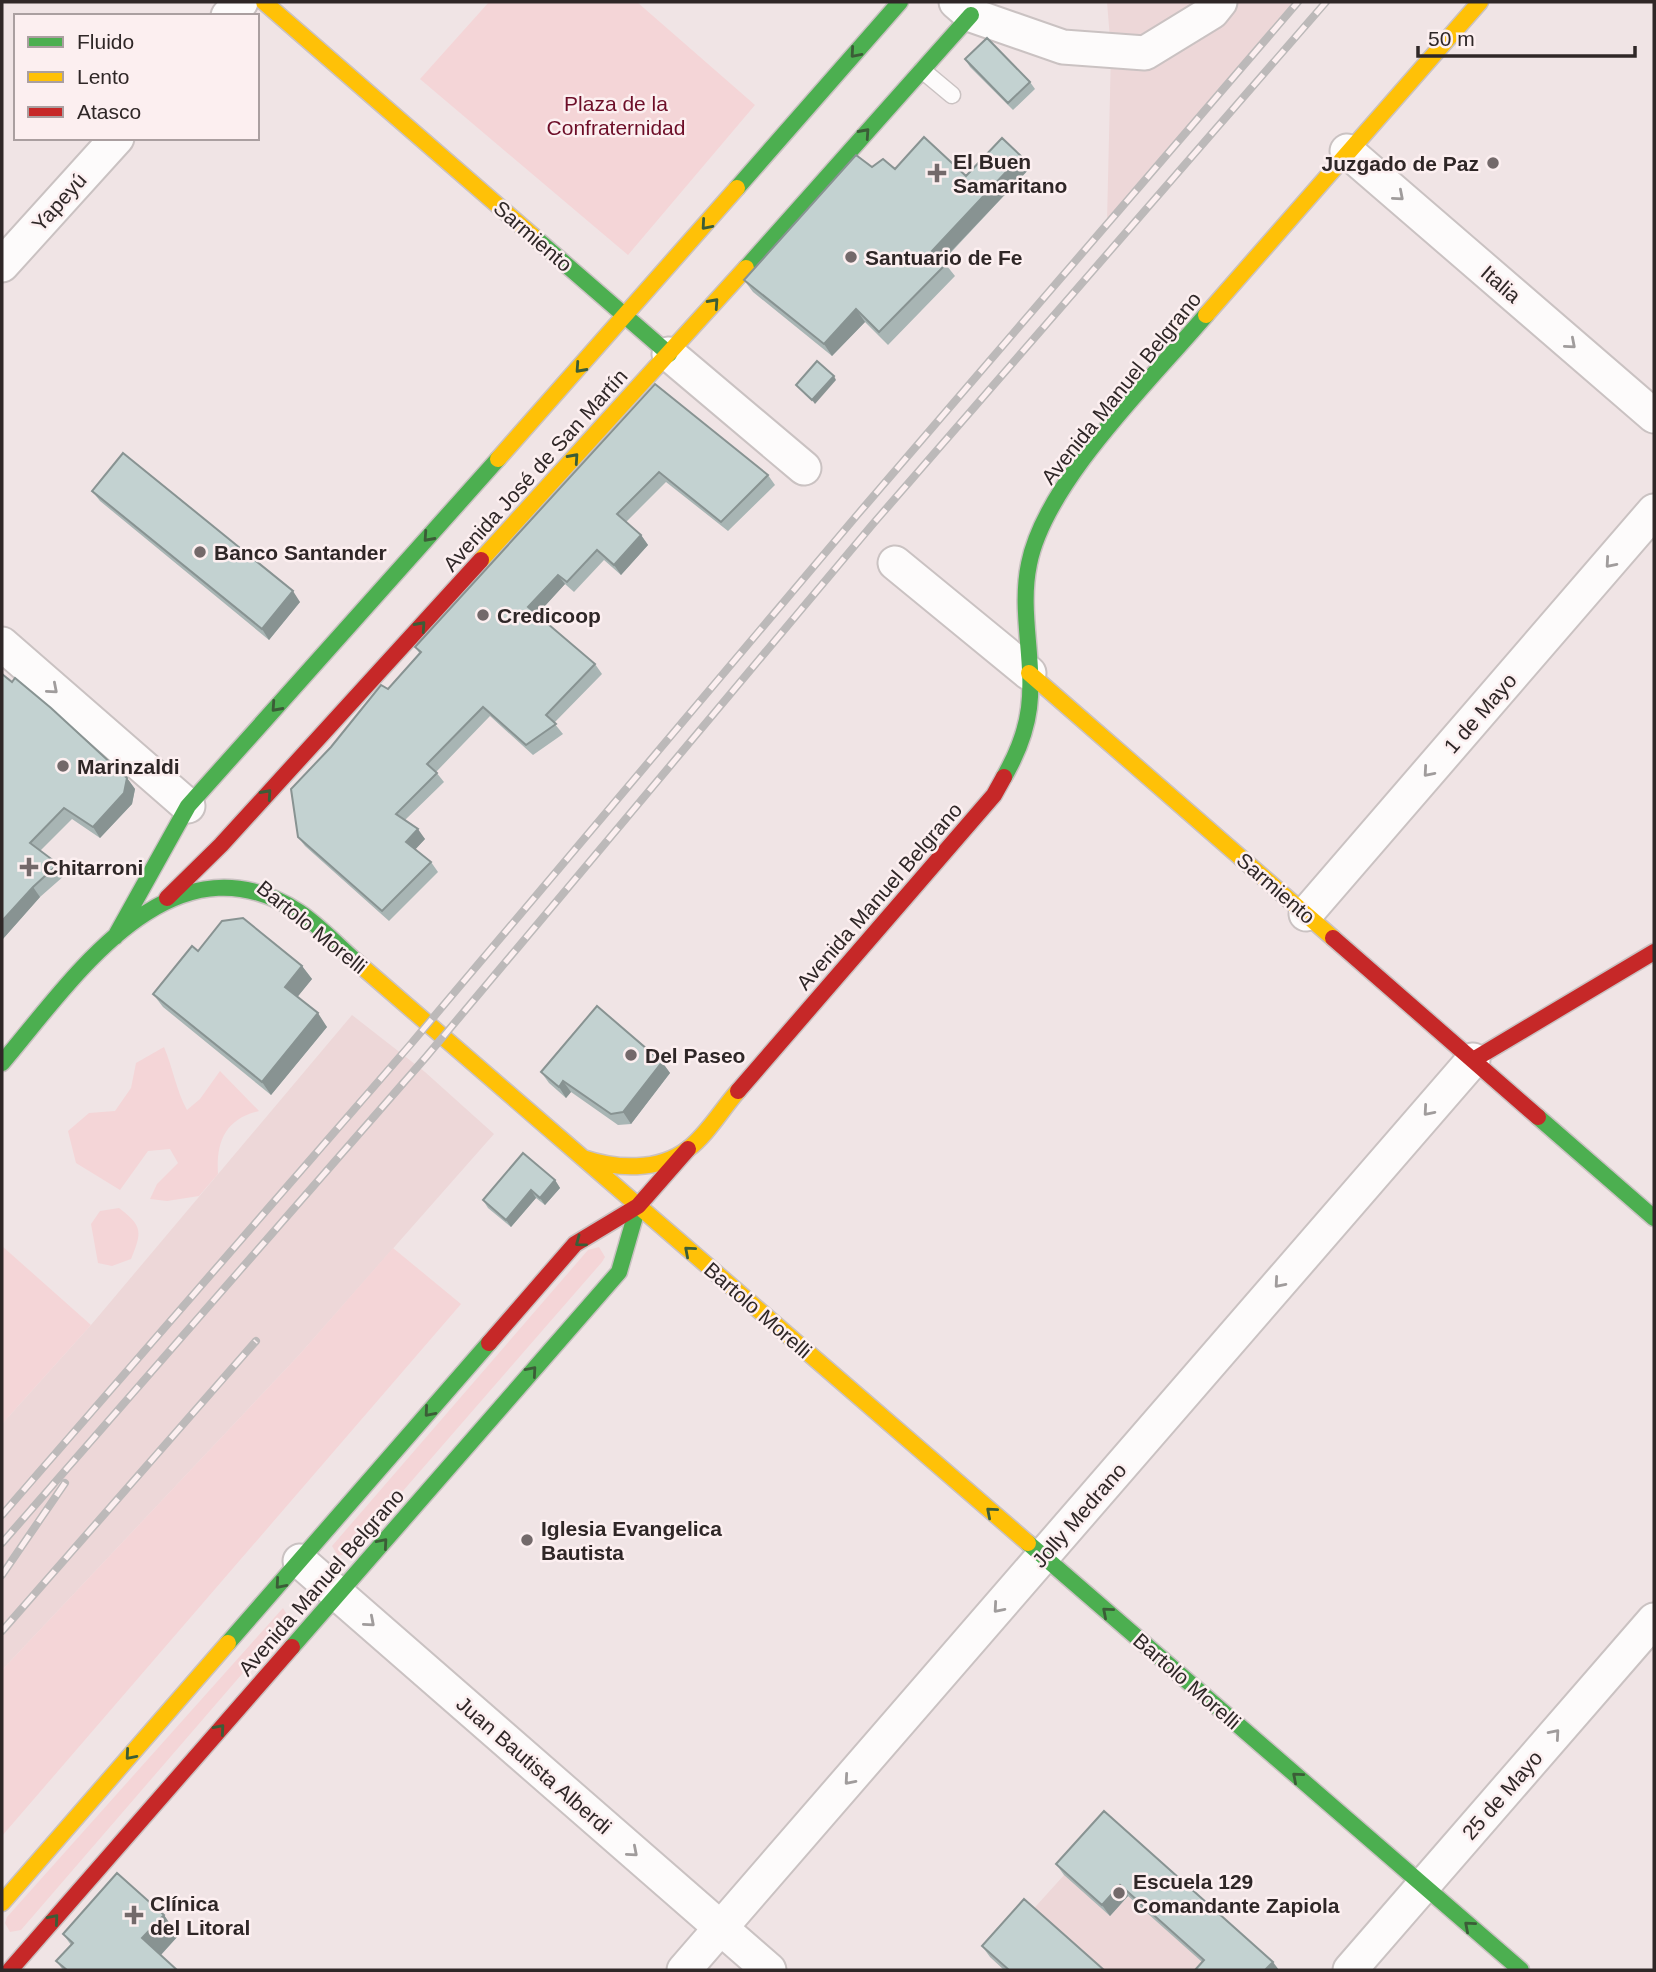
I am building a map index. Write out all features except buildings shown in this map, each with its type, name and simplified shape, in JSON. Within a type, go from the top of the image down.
[{"type":"main road","name":"Sarmiento","points":[[264,2],[669,354]]},
{"type":"main road","name":"Avenida José de San Martín","points":[[2,1063],[115,937],[192,811],[900,2]]},
{"type":"main road","name":"Avenida Manuel Belgrano","points":[[2,1903],[575,1244],[638,1206],[994,795],[1013,764],[1028,706],[1025,598],[1029,562],[1046,517],[1070,475],[1347,151],[1480,2]]},
{"type":"main road","name":"Avenida José de San Martín","points":[[115,937],[167,898],[222,845],[669,354],[922,70],[964,8]]},
{"type":"main road","name":"Sarmiento","points":[[1029,673],[1654,1218]]},
{"type":"main road","name":"Bartolo Morelli","points":[[248,875],[267,895],[299,912],[1521,1970]]},
{"type":"main road","points":[[167,898],[202,887],[233,887],[267,895]]},
{"type":"main road","points":[[1473,1060],[1654,952]]},
{"type":"main road","name":"Avenida Manuel Belgrano","points":[[583,1158],[603,1166],[625,1169],[668,1160],[688,1149]]},
{"type":"main road","name":"Avenida Manuel Belgrano","points":[[9,1970],[619,1272],[638,1206]]},
{"type":"street","points":[[964,8],[1063,47],[1145,53],[1212,12],[1220,2]]},
{"type":"street","name":"Yapeyú","points":[[2,265],[115,140]]},
{"type":"street","name":"Italia","points":[[1347,151],[1654,416]]},
{"type":"street","name":"Sarmiento","points":[[669,354],[804,468]]},
{"type":"street","name":"1 de Mayo","points":[[1306,914],[1654,511]]},
{"type":"street","name":"Sarmiento","points":[[895,564],[1029,673]]},
{"type":"street","points":[[2,644],[192,811]]},
{"type":"street","name":"Jolly Medrano","points":[[684,1970],[1473,1060]]},
{"type":"street","name":"Juan Bautista Alberdi","points":[[300,1560],[769,1970]]},
{"type":"street","name":"25 de Mayo","points":[[1350,1970],[1654,1620]]},
{"type":"lane","points":[[922,70],[952,95]]},
{"type":"shaded area","points":[[1107,2],[1298,2],[1107,222],[1111,51]]},
{"type":"shaded area","points":[[352,1015],[425,1072],[494,1134],[300,1354],[2,1670],[2,1424],[91,1325]]},
{"type":"shaded area","name":"Escuela 129 Comandante Zapiola","points":[[1112,1822],[1278,1970],[1004,1970],[990,1957]]},
{"type":"green space","name":"Plaza de la Confraternidad","points":[[489,2],[637,2],[755,105],[628,255],[420,79]]},
{"type":"green space","points":[[164,1047],[187,1110],[200,1099],[220,1071],[259,1111],[238,1120],[225,1134],[219,1152],[218,1174],[199,1196],[167,1201],[150,1199],[157,1184],[178,1163],[170,1149],[148,1151],[120,1190],[76,1163],[68,1131],[89,1113],[115,1111],[131,1088],[136,1063]]},
{"type":"green space","points":[[119,1208],[133,1220],[138,1230],[135,1250],[131,1259],[112,1266],[98,1263],[91,1224],[100,1211]]},
{"type":"green space","points":[[2,1246],[91,1325],[2,1424]]},
{"type":"green space","points":[[599,1247],[605,1257],[602,1262],[349,1553],[338,1556],[332,1546],[588,1250]]},
{"type":"green space","points":[[393,1248],[461,1304],[2,1836],[2,1670],[300,1354]]},
{"type":"green space","points":[[283,1608],[289,1618],[286,1623],[21,1930],[10,1932],[5,1923],[7,1917]]},
{"type":"railway","points":[[2,1515],[410,1045],[858,514],[1298,2]]},
{"type":"railway","points":[[2,1543],[426,1057],[872,525],[1326,2]]},
{"type":"railway","points":[[2,1631],[256,1341]]},
{"type":"railway","points":[[2,1575],[65,1483]]},
{"type":"traffic: fast","points":[[737,188],[900,2]]},
{"type":"traffic: fast","points":[[746,268],[971,15]]},
{"type":"traffic: fast","points":[[533,236],[669,354]]},
{"type":"traffic: fast","points":[[1004,777],[1020,744],[1029,708],[1026,582],[1039,532],[1056,500],[1103,433],[1206,315]]},
{"type":"traffic: fast","points":[[115,937],[188,806],[498,459]]},
{"type":"traffic: fast","points":[[2,1063],[94,956],[130,924],[168,901],[209,889],[252,891],[299,912],[359,964]]},
{"type":"traffic: fast","points":[[1538,1117],[1654,1218]]},
{"type":"traffic: fast","points":[[292,1647],[619,1272],[638,1206]]},
{"type":"traffic: fast","points":[[228,1643],[489,1343]]},
{"type":"traffic: fast","points":[[1028,1543],[1521,1970]]},
{"type":"traffic: slow","points":[[264,2],[533,236]]},
{"type":"traffic: slow","points":[[1206,315],[1480,2]]},
{"type":"traffic: slow","points":[[498,459],[737,188]]},
{"type":"traffic: slow","points":[[481,560],[746,268]]},
{"type":"traffic: slow","points":[[1029,673],[1333,938]]},
{"type":"traffic: slow","points":[[359,964],[583,1158],[623,1166],[664,1162],[688,1149],[702,1137],[738,1091]]},
{"type":"traffic: slow","points":[[583,1158],[1028,1543]]},
{"type":"traffic: slow","points":[[2,1903],[228,1643]]},
{"type":"traffic: jam","points":[[167,898],[221,845],[481,560]]},
{"type":"traffic: jam","points":[[738,1091],[994,795],[1004,777]]},
{"type":"traffic: jam","points":[[1333,938],[1538,1117]]},
{"type":"traffic: jam","points":[[1473,1060],[1654,952]]},
{"type":"traffic: jam","points":[[489,1343],[575,1244],[638,1206],[688,1149]]},
{"type":"traffic: jam","points":[[10,1970],[292,1647]]},
{"type":"place","name":"Juzgado de Paz","points":[[1493,163]]},
{"type":"place","name":"El Buen Samaritano","points":[[937,173]]},
{"type":"place","name":"Santuario de Fe","points":[[851,257]]},
{"type":"place","name":"Banco Santander","points":[[200,552]]},
{"type":"place","name":"Credicoop","points":[[483,615]]},
{"type":"place","name":"Marinzaldi","points":[[63,766]]},
{"type":"place","name":"Chitarroni","points":[[29,867]]},
{"type":"place","name":"Del Paseo","points":[[631,1055]]},
{"type":"place","name":"Iglesia Evangelica Bautista","points":[[527,1540]]},
{"type":"place","name":"Escuela 129 Comandante Zapiola","points":[[1119,1893]]},
{"type":"place","name":"Clínica del Litoral","points":[[134,1915]]}]
